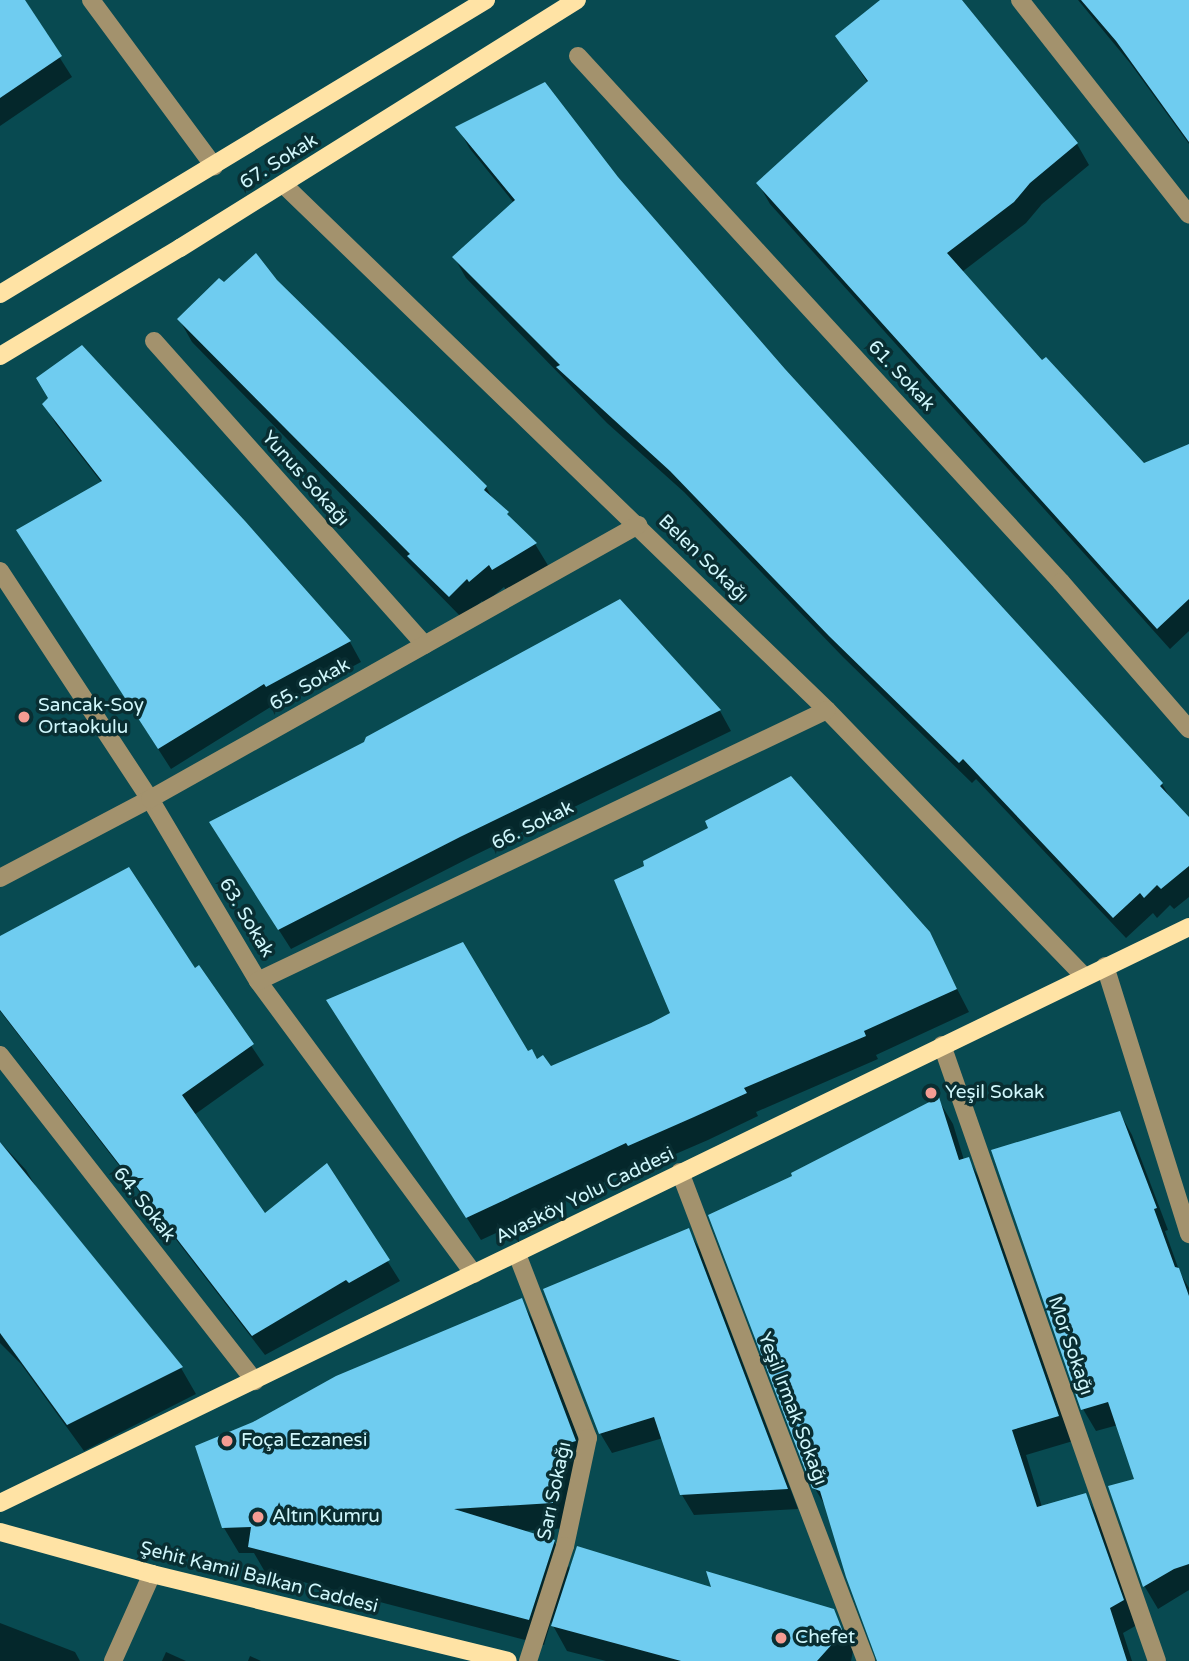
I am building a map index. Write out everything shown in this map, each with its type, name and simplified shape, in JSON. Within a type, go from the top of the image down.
[{"type":"main road","name":"67. Sokak","points":[[2,292],[486,0]]},
{"type":"main road","name":"67. Sokak","points":[[0,356],[283,184],[577,0]]},
{"type":"main road","name":"Avasköy Yolu Caddesi","points":[[0,1503],[517,1254],[1084,975],[1189,927]]},
{"type":"main road","name":"Şehit Kamil Balkan Caddesi","points":[[0,1532],[459,1655],[508,1661]]},
{"type":"street","points":[[91,0],[214,166]]},
{"type":"street","points":[[1020,0],[1189,215]]},
{"type":"street","name":"61. Sokak","points":[[578,56],[1061,582],[1189,729]]},
{"type":"street","name":"Belen Sokağı","points":[[283,184],[638,524],[827,710],[1084,975]]},
{"type":"street","name":"Yunus Sokağı","points":[[155,341],[425,645]]},
{"type":"street","name":"65. Sokak","points":[[0,878],[150,799],[638,524]]},
{"type":"street","name":"63. Sokak","points":[[0,571],[150,799],[258,981],[474,1273]]},
{"type":"street","name":"66. Sokak","points":[[258,981],[827,710]]},
{"type":"street","points":[[1105,966],[1189,1234]]},
{"type":"street","name":"Mor Sokağı","points":[[942,1045],[1157,1661]]},
{"type":"street","name":"64. Sokak","points":[[0,1055],[254,1381]]},
{"type":"street","name":"Yeşil Irmak Sokağı","points":[[680,1172],[866,1661]]},
{"type":"street","name":"Sarı Sokağı","points":[[517,1254],[588,1438],[565,1546],[528,1661]]},
{"type":"street","points":[[113,1661],[152,1574]]},
{"type":"building","points":[[0,0],[25,0],[62,56],[0,98]]},
{"type":"building","points":[[880,0],[962,0],[1078,143],[1030,183],[1014,202],[947,253],[1042,360],[1046,357],[1144,463],[1189,444],[1189,599],[1157,629],[756,183],[868,81],[835,36]]},
{"type":"building","points":[[1081,0],[1189,0],[1189,142],[1116,41]]},
{"type":"building","points":[[545,82],[618,177],[785,369],[1163,783],[1160,786],[1189,817],[1189,866],[1161,889],[1157,885],[1144,898],[1140,893],[1113,918],[963,759],[959,763],[829,636],[670,471],[556,367],[560,365],[452,257],[515,200],[455,127]]},
{"type":"building","points":[[256,253],[277,280],[487,486],[484,490],[509,512],[507,514],[537,543],[492,570],[489,565],[469,582],[467,579],[449,597],[407,556],[410,554],[177,319],[219,278],[224,282]]},
{"type":"building","points":[[82,345],[245,521],[351,641],[266,687],[264,684],[158,749],[16,530],[102,481],[42,404],[48,398],[36,378]]},
{"type":"building","points":[[620,599],[721,710],[460,837],[278,930],[209,822],[364,742],[366,737]]},
{"type":"building","points":[[791,776],[930,932],[957,989],[864,1031],[866,1036],[744,1088],[747,1093],[628,1146],[626,1143],[466,1218],[326,1000],[463,942],[528,1051],[532,1049],[537,1059],[543,1055],[551,1066],[651,1023],[670,1013],[614,880],[644,866],[643,861],[708,828],[705,821]]},
{"type":"building","points":[[129,867],[195,968],[199,965],[254,1044],[182,1095],[265,1213],[327,1163],[390,1260],[349,1283],[346,1280],[252,1336],[0,1010],[0,936]]},
{"type":"building","points":[[939,1097],[959,1160],[969,1157],[1059,1416],[1012,1430],[1037,1507],[1086,1493],[1124,1600],[1110,1608],[1127,1661],[877,1661],[846,1577],[820,1491],[812,1488],[708,1215],[792,1176],[791,1173]]},
{"type":"building","points":[[1120,1111],[1157,1208],[1154,1209],[1175,1267],[1179,1268],[1189,1296],[1189,1564],[1174,1569],[1143,1587],[1108,1486],[1134,1479],[1108,1402],[1081,1410],[991,1150]]},
{"type":"building","points":[[0,1142],[183,1367],[67,1425],[0,1333]]},
{"type":"building","points":[[689,1228],[788,1489],[680,1495],[654,1417],[599,1434],[543,1289]]},
{"type":"building","points":[[522,1298],[576,1441],[569,1443],[553,1503],[454,1509],[555,1540],[529,1620],[248,1547],[251,1527],[222,1528],[195,1446],[253,1422],[336,1376]]},
{"type":"building","points":[[577,1546],[711,1587],[706,1571],[834,1609],[843,1632],[817,1661],[681,1661],[551,1626]]},
{"type":"place","name":"Sancak-Soy Ortaokulu","points":[[24,717]]},
{"type":"place","name":"Yeşil Sokak","points":[[931,1093]]},
{"type":"place","name":"Foça Eczanesi","points":[[227,1441]]},
{"type":"place","name":"Altın Kumru","points":[[258,1517]]},
{"type":"place","name":"Chefet","points":[[781,1638]]}]
